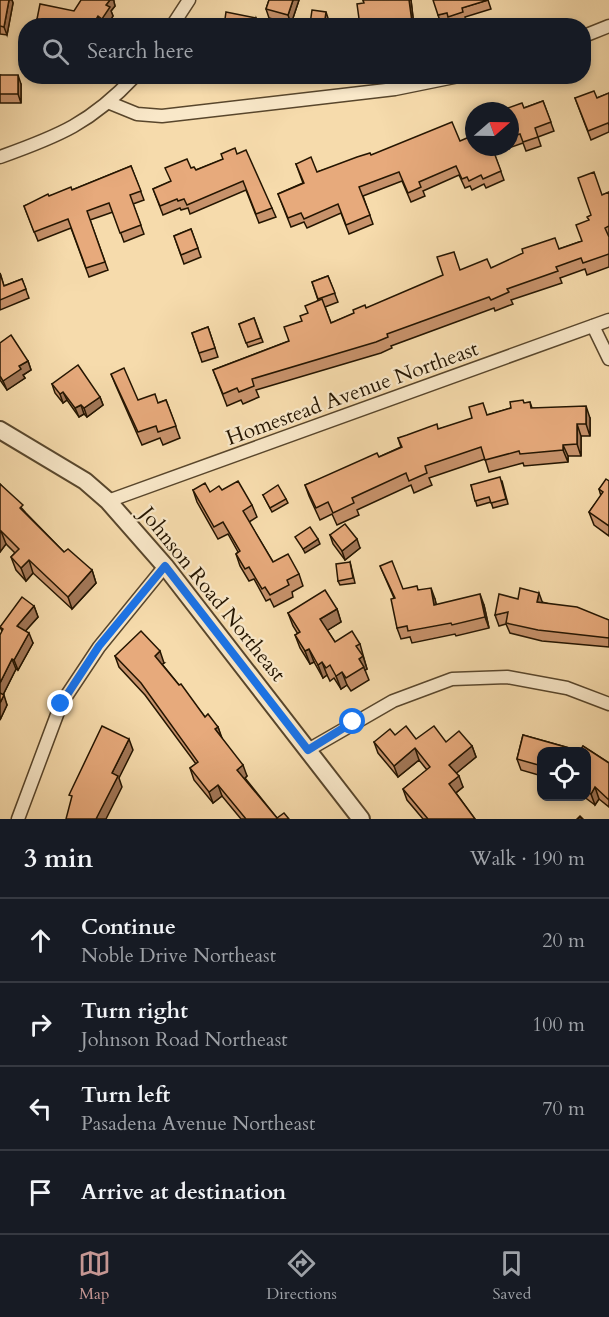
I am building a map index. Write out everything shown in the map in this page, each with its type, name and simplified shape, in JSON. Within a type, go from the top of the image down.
[{"type":"street","points":[[177,18],[189,0]]},
{"type":"street","points":[[591,33],[609,26]]},
{"type":"street","points":[[0,157],[56,137],[84,122],[110,103],[128,84]]},
{"type":"street","points":[[110,103],[137,114],[162,116],[396,89],[420,84]]},
{"type":"street","name":"Homestead Avenue Northeast","points":[[108,501],[609,320]]},
{"type":"street","points":[[593,326],[609,359]]},
{"type":"street","name":"Johnson Road Northeast","points":[[0,430],[85,481],[108,501],[165,566],[361,819]]},
{"type":"street","points":[[18,819],[61,704],[99,646],[165,566]]},
{"type":"street","points":[[308,750],[393,701],[452,679],[507,677],[567,688],[609,704]]},
{"type":"building","points":[[0,0],[9,0],[4,27],[0,26]]},
{"type":"building","points":[[81,0],[110,0],[106,5],[110,7],[103,18],[98,16],[97,18],[37,18],[40,4],[74,11]]},
{"type":"building","points":[[269,0],[293,0],[288,15],[266,9]]},
{"type":"building","points":[[363,0],[409,0],[411,18],[359,18],[357,4],[364,3]]},
{"type":"building","points":[[433,0],[488,0],[462,8],[463,12],[448,17],[447,13],[438,15]]},
{"type":"building","points":[[312,10],[326,12],[325,18],[311,18]]},
{"type":"building","points":[[226,12],[256,18],[225,18]]},
{"type":"building","points":[[0,75],[18,75],[18,94],[0,94]]},
{"type":"building","points":[[594,91],[597,98],[609,93],[609,125],[608,123],[588,131],[575,98]]},
{"type":"building","points":[[543,101],[551,122],[535,128],[538,137],[523,142],[519,134],[519,104],[522,103],[524,108]]},
{"type":"building","points":[[452,122],[460,141],[465,139],[465,156],[495,156],[501,171],[483,179],[481,175],[469,181],[467,177],[462,179],[456,166],[419,182],[421,187],[408,193],[399,172],[359,187],[370,215],[346,225],[338,204],[304,219],[301,213],[288,218],[278,194],[304,183],[296,164],[311,157],[317,172],[357,157],[370,153],[371,155]]},
{"type":"building","points":[[235,148],[237,154],[246,150],[272,208],[256,214],[243,181],[187,205],[184,199],[178,201],[177,199],[160,206],[153,189],[171,181],[165,168],[187,159],[191,168],[194,167],[196,170],[223,159],[221,154]]},
{"type":"building","points":[[131,166],[141,191],[130,195],[141,225],[120,233],[109,203],[87,211],[105,262],[86,268],[68,219],[34,232],[24,206],[48,194],[49,196],[71,187],[72,190]]},
{"type":"building","points":[[594,172],[602,195],[609,192],[609,226],[605,228],[609,237],[609,254],[583,263],[581,258],[556,267],[558,271],[507,289],[509,292],[491,300],[489,297],[387,334],[388,337],[376,342],[252,379],[254,386],[239,392],[237,388],[223,394],[213,370],[289,341],[284,327],[302,321],[300,316],[308,313],[305,306],[322,299],[331,323],[354,313],[353,310],[365,305],[366,308],[443,275],[437,257],[454,252],[460,270],[487,259],[491,268],[523,253],[522,249],[555,238],[559,249],[582,241],[576,225],[589,220],[587,217],[591,215],[578,178]]},
{"type":"building","points":[[191,229],[198,248],[181,255],[174,236]]},
{"type":"building","points":[[0,273],[4,286],[22,279],[26,289],[0,300]]},
{"type":"building","points":[[328,276],[335,293],[318,299],[312,282]]},
{"type":"building","points":[[254,318],[261,338],[246,343],[239,324]]},
{"type":"building","points":[[208,327],[215,348],[199,353],[192,333]]},
{"type":"building","points":[[11,335],[28,361],[19,366],[21,369],[3,381],[0,376],[0,343]]},
{"type":"building","points":[[78,365],[100,397],[84,408],[81,405],[75,408],[63,392],[60,394],[52,384]]},
{"type":"building","points":[[124,368],[138,400],[155,394],[158,403],[166,400],[176,426],[158,432],[156,426],[138,432],[111,374]]},
{"type":"building","points":[[523,400],[524,403],[530,402],[531,408],[586,406],[586,424],[577,424],[577,444],[563,445],[563,450],[520,454],[519,451],[485,460],[481,447],[425,466],[427,473],[409,481],[406,473],[352,498],[354,503],[333,513],[328,502],[316,508],[305,485],[377,453],[379,457],[402,447],[398,438],[437,424],[438,429],[472,418],[469,407],[483,403],[487,415],[511,408],[510,402]]},
{"type":"building","points":[[500,477],[506,499],[491,503],[489,497],[475,501],[471,485]]},
{"type":"building","points":[[606,479],[609,481],[609,526],[589,512],[603,492],[599,489]]},
{"type":"building","points":[[238,481],[252,505],[243,511],[273,562],[288,554],[299,574],[287,580],[289,585],[270,595],[265,587],[262,589],[249,567],[245,569],[236,554],[240,551],[223,522],[214,527],[193,490],[205,483],[210,492],[219,486],[222,490]]},
{"type":"building","points":[[0,484],[23,505],[20,508],[64,552],[68,549],[92,570],[68,597],[29,560],[21,568],[11,557],[19,549],[1,531],[0,533]]},
{"type":"building","points":[[278,485],[286,499],[270,508],[263,495]]},
{"type":"building","points":[[345,524],[357,539],[342,551],[330,535]]},
{"type":"building","points":[[310,527],[318,539],[303,549],[295,537]]},
{"type":"building","points":[[392,561],[403,589],[417,586],[418,590],[431,588],[434,605],[480,594],[485,617],[452,625],[451,623],[408,631],[407,626],[397,628],[391,599],[395,598],[380,566]]},
{"type":"building","points":[[350,562],[353,578],[338,581],[336,564]]},
{"type":"building","points":[[520,588],[539,593],[537,602],[577,607],[609,620],[609,638],[538,630],[506,623],[508,612],[495,615],[499,594],[518,599]]},
{"type":"building","points":[[325,590],[337,609],[320,619],[335,642],[352,631],[360,644],[356,646],[363,656],[359,659],[364,667],[346,678],[342,672],[336,676],[330,665],[326,668],[322,662],[318,665],[309,649],[305,651],[295,635],[300,632],[288,613]]},
{"type":"building","points":[[22,597],[34,606],[17,626],[29,633],[0,683],[0,635],[3,629],[0,627]]},
{"type":"building","points":[[141,631],[160,651],[155,656],[179,685],[181,684],[205,717],[208,714],[218,727],[215,729],[243,765],[237,770],[277,818],[284,813],[289,819],[246,819],[218,785],[209,792],[190,768],[198,762],[141,683],[115,656]]},
{"type":"building","points":[[102,726],[129,739],[112,773],[118,776],[96,819],[66,819],[72,796],[69,795]]},
{"type":"building","points":[[406,726],[416,739],[434,726],[446,742],[459,731],[472,746],[449,765],[459,776],[449,784],[475,819],[428,819],[403,789],[430,767],[415,748],[394,766],[374,742],[390,729],[395,735]]},
{"type":"building","points":[[523,735],[566,747],[537,747],[537,765],[517,759]]},
{"type":"building","points":[[591,751],[609,763],[609,800],[595,787],[591,794]]},
{"type":"route","points":[[61,704],[99,646],[165,566],[308,750],[353,722]]}]
